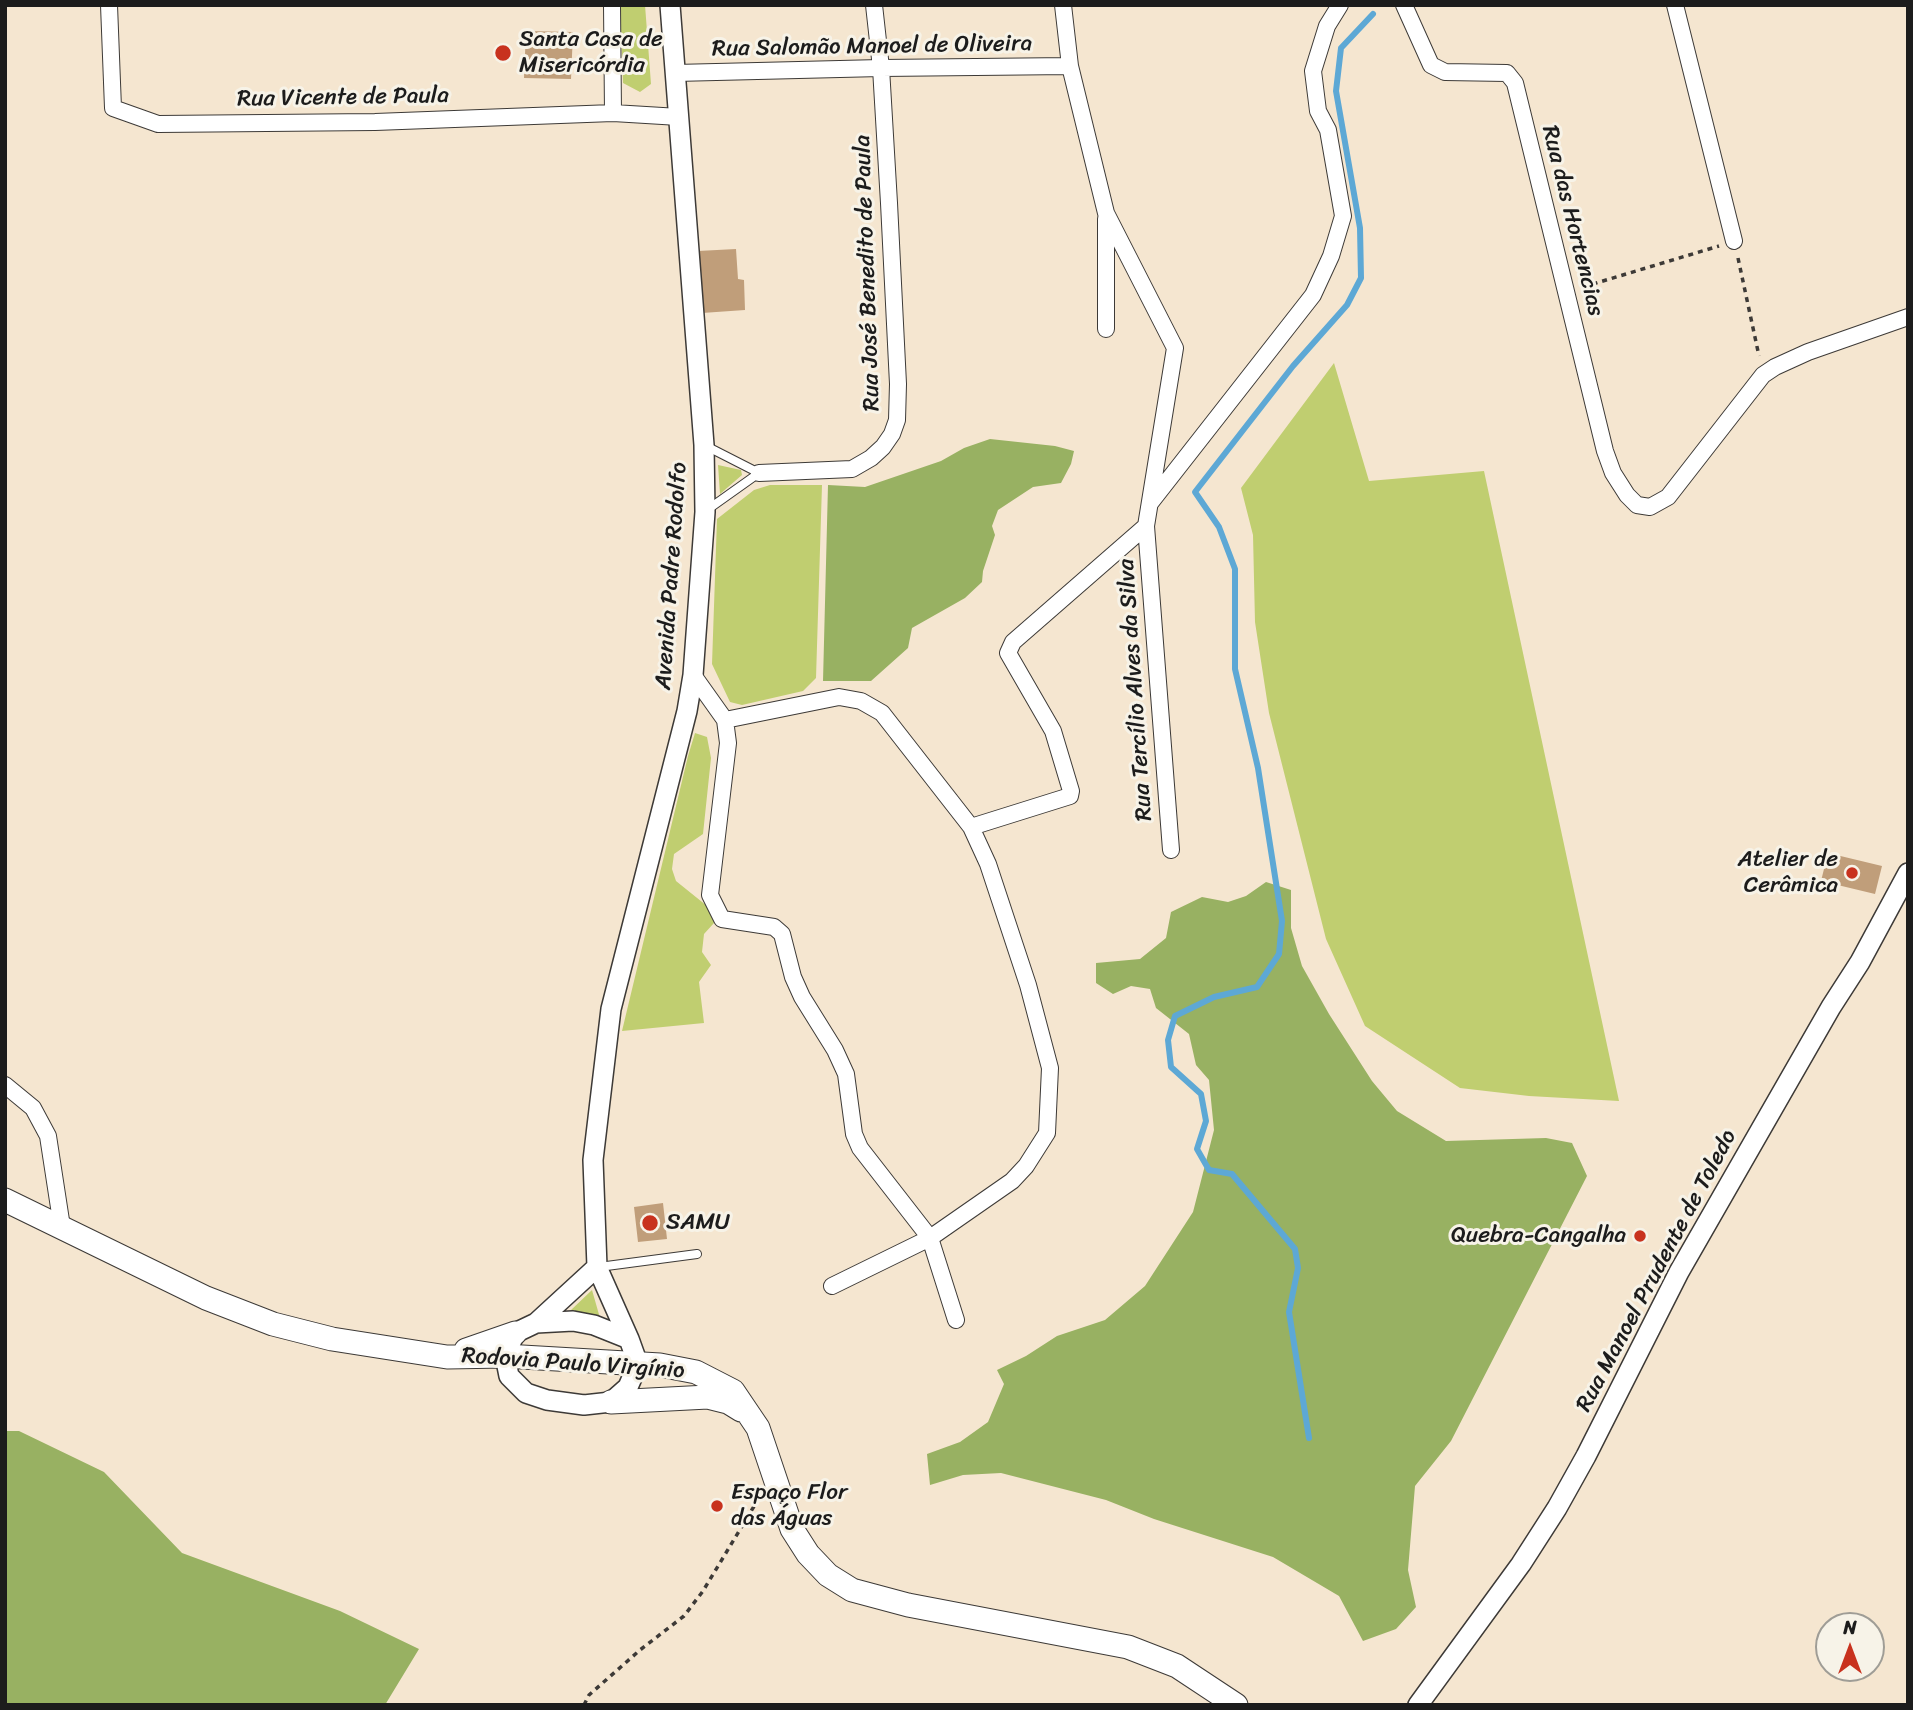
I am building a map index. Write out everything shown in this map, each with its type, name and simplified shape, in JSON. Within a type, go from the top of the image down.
[{"type":"main road","name":"Rodovia Paulo Virgínio","points":[[5,1200],[206,1298],[273,1324],[344,1341],[447,1357],[505,1356],[660,1365],[713,1380],[733,1391],[758,1428],[792,1529],[808,1554],[828,1575],[852,1590],[908,1605],[1128,1647],[1177,1665],[1236,1705]]},
{"type":"main road","points":[[447,1357],[515,1333]]},
{"type":"main road","points":[[611,1402],[708,1397],[728,1402],[748,1413]]},
{"type":"street","name":"Rua Vicente de Paula","points":[[108,5],[113,108],[158,124],[375,122],[613,113],[679,117]]},
{"type":"street","points":[[612,5],[613,113]]},
{"type":"street","name":"Avenida Padre Rodolfo","points":[[638,1364],[597,1267],[593,1160],[611,1009],[687,711],[693,675],[705,512],[704,445],[670,5]]},
{"type":"street","name":"Rua José Benedito de Paula","points":[[759,473],[852,469],[883,447],[897,420],[895,320],[881,68],[874,5]]},
{"type":"street","points":[[1063,5],[1070,66],[1106,213],[1106,329]]},
{"type":"street","points":[[1150,503],[1313,295],[1331,256],[1343,216],[1328,130],[1318,111],[1313,71],[1327,26],[1339,5]]},
{"type":"street","name":"Rua das Hortencias","points":[[1404,5],[1431,65],[1445,72],[1507,73],[1515,83],[1605,451],[1613,473],[1632,501],[1646,507],[1656,506],[1668,498],[1763,375]]},
{"type":"street","points":[[1675,5],[1734,241]]},
{"type":"street","name":"Rua Salomão Manoel de Oliveira","points":[[675,73],[1070,66]]},
{"type":"street","name":"Rua Tercílio Alves da Silva","points":[[1106,213],[1175,348],[1146,526],[1171,850]]},
{"type":"street","points":[[1763,375],[1774,367],[1808,352],[1908,317]]},
{"type":"street","points":[[971,827],[1070,796],[1071,791],[1053,732],[1008,653],[1013,642],[1146,526]]},
{"type":"street","points":[[693,675],[725,720],[728,743],[710,895],[722,919],[774,927],[782,934],[793,978],[846,1074],[854,1134],[860,1148],[930,1238],[956,1320]]},
{"type":"street","points":[[725,720],[839,697],[854,698],[868,704],[885,717],[971,827],[988,864],[1028,985],[1050,1068],[1046,1133],[1026,1166],[1012,1181],[930,1238],[832,1286]]},
{"type":"street","name":"Rua Manoel Prudente de Toledo","points":[[1418,1705],[1521,1564],[1557,1508],[1679,1272],[1831,1007],[1860,962],[1908,873]]},
{"type":"street","points":[[5,1085],[33,1108],[48,1136],[62,1227]]},
{"type":"street","points":[[597,1267],[537,1323],[515,1333],[505,1356],[509,1376],[526,1393],[547,1400],[584,1405],[611,1402],[628,1387],[638,1364]]},
{"type":"street","points":[[537,1323],[573,1321],[594,1325],[629,1339]]},
{"type":"street","name":"Rua Manoel Prudente de Toledo","points":[[1406,1705],[1435,1682]]},
{"type":"lane","points":[[704,445],[759,473],[705,512]]},
{"type":"lane","points":[[597,1267],[697,1254]]},
{"type":"path","points":[[1565,292],[1734,241],[1763,375]]},
{"type":"path","points":[[584,1705],[589,1695],[684,1616],[703,1591],[772,1475]]},
{"type":"green space","points":[[620,5],[645,5],[651,84],[640,92],[623,83]]},
{"type":"green space","points":[[1334,363],[1369,481],[1484,471],[1619,1101],[1529,1096],[1460,1088],[1365,1026],[1326,939],[1269,713],[1255,622],[1253,535],[1241,488]]},
{"type":"green space","points":[[990,439],[1055,446],[1074,451],[1071,464],[1061,483],[1033,487],[998,510],[992,526],[995,535],[982,582],[965,598],[912,628],[908,648],[871,681],[823,681],[828,485],[865,487],[941,461],[964,448]]},
{"type":"green space","points":[[718,465],[741,470],[742,475],[720,494]]},
{"type":"green space","points":[[770,485],[822,485],[816,678],[803,691],[742,705],[730,702],[712,664],[717,519],[754,490]]},
{"type":"green space","points":[[695,733],[707,737],[711,758],[703,834],[674,854],[672,869],[676,881],[712,910],[714,923],[704,934],[702,952],[711,965],[699,982],[704,1023],[622,1031],[688,756]]},
{"type":"green space","points":[[1266,882],[1291,890],[1291,928],[1302,966],[1372,1081],[1397,1111],[1446,1141],[1546,1138],[1572,1143],[1587,1176],[1451,1441],[1415,1486],[1408,1570],[1416,1607],[1396,1629],[1363,1641],[1339,1596],[1273,1557],[1154,1519],[1106,1500],[1001,1473],[963,1475],[930,1485],[927,1454],[960,1442],[988,1422],[1004,1384],[997,1370],[1026,1356],[1057,1336],[1105,1320],[1145,1286],[1193,1212],[1214,1130],[1209,1080],[1196,1065],[1189,1034],[1156,1008],[1150,989],[1131,986],[1113,994],[1096,983],[1096,963],[1140,959],[1166,938],[1171,912],[1202,897],[1228,902],[1246,896]]},
{"type":"green space","points":[[592,1290],[600,1318],[571,1310]]},
{"type":"green space","points":[[5,1431],[19,1431],[104,1472],[182,1553],[340,1611],[419,1649],[385,1705],[5,1705]]},
{"type":"building","points":[[526,31],[573,32],[571,79],[524,78]]},
{"type":"building","points":[[736,249],[738,279],[744,280],[745,310],[702,313],[698,251]]},
{"type":"building","name":"Atelier de Cerâmica","points":[[1828,853],[1882,866],[1875,894],[1821,881]]},
{"type":"building","name":"SAMU","points":[[663,1203],[667,1239],[638,1242],[634,1207]]},
{"type":"waterway","points":[[1309,1438],[1289,1312],[1298,1268],[1295,1249],[1232,1174],[1209,1170],[1197,1149],[1206,1121],[1201,1094],[1171,1067],[1168,1040],[1175,1016],[1214,997],[1257,987],[1279,954],[1282,921],[1258,768],[1235,669],[1235,569],[1219,527],[1195,492],[1293,366],[1347,305],[1361,278],[1360,228],[1336,91],[1341,48],[1373,14]]},
{"type":"place","name":"Santa Casa de Misericórdia","points":[[503,53]]},
{"type":"place","name":"Atelier de Cerâmica","points":[[1852,873]]},
{"type":"place","name":"SAMU","points":[[650,1223]]},
{"type":"place","name":"Quebra-Cangalha","points":[[1640,1236]]},
{"type":"place","name":"Espaço Flor das Águas","points":[[717,1506]]}]
